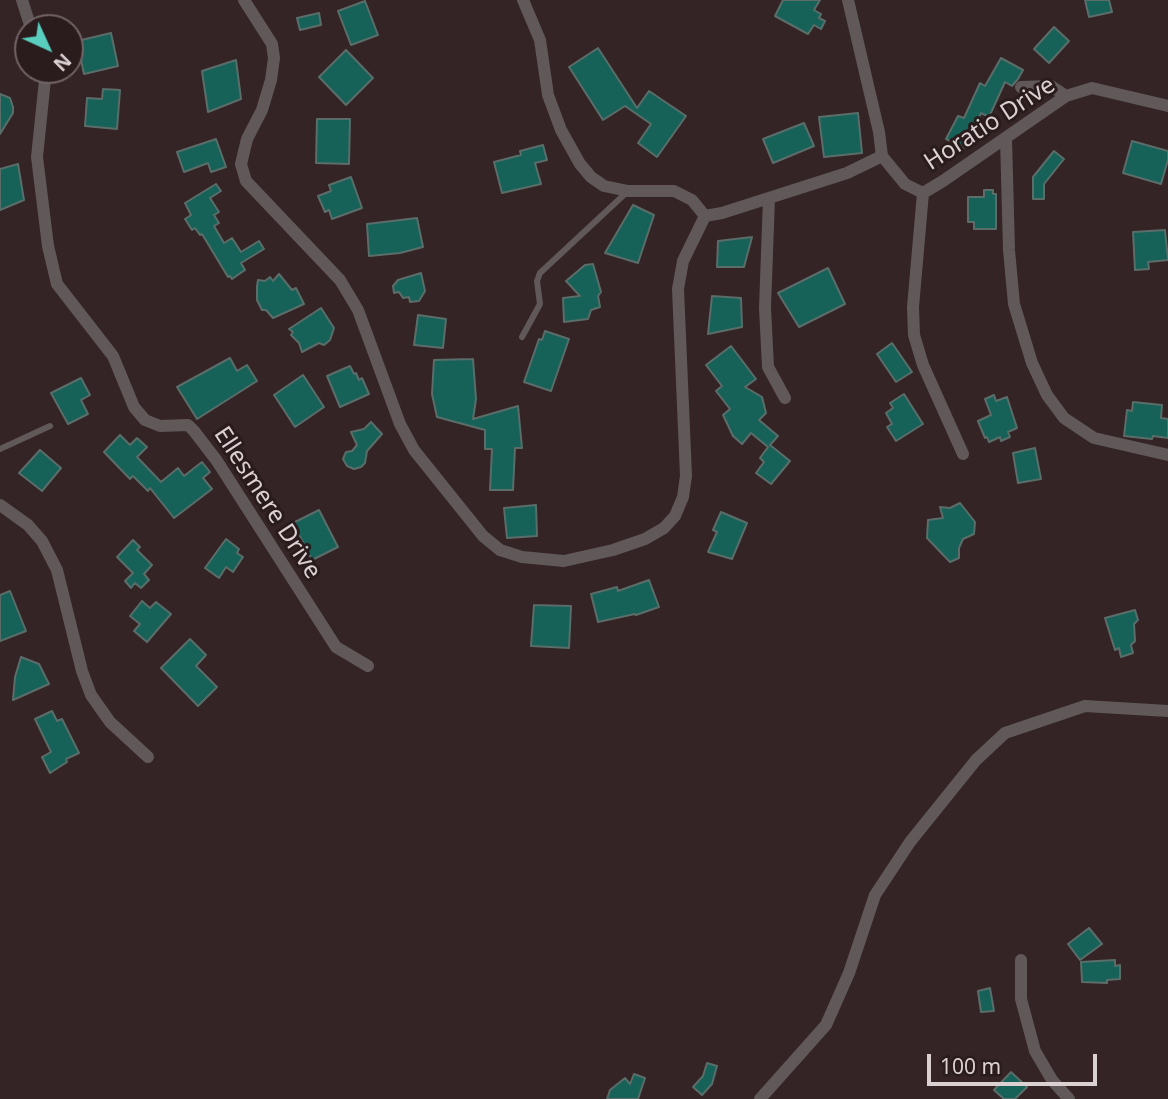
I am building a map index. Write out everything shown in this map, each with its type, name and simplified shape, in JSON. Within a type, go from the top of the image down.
[{"type":"street","points":[[244,0],[272,44],[274,58],[262,110],[247,139],[241,164],[246,181],[340,280],[358,310],[400,424],[414,450],[483,536],[500,550],[522,557],[564,561],[645,539],[664,528],[676,516],[686,477],[678,289],[683,261],[705,216]]},
{"type":"street","points":[[523,0],[540,40],[548,95],[561,130],[590,177],[604,186],[628,191],[674,191],[692,201],[705,216]]},
{"type":"street","name":"Horatio Drive","points":[[848,0],[882,156],[905,184],[923,193],[1066,96],[1093,88],[1168,106]]},
{"type":"street","name":"Ellesmere Drive","points":[[45,84],[37,157],[48,246],[57,284],[113,356],[134,407],[145,420],[160,426],[188,425],[194,430],[217,461],[336,647],[368,666]]},
{"type":"street","points":[[1021,87],[1051,86],[1066,96]]},
{"type":"street","points":[[1006,138],[1009,250],[1014,304],[1032,363],[1047,395],[1064,418],[1094,438],[1168,455]]},
{"type":"street","points":[[705,216],[722,214],[847,173],[882,156]]},
{"type":"street","points":[[923,193],[913,307],[914,335],[923,365],[963,454]]},
{"type":"street","points":[[769,198],[765,308],[768,366],[785,398]]},
{"type":"street","points":[[0,505],[28,525],[42,541],[57,570],[82,671],[92,695],[110,722],[148,757]]},
{"type":"street","points":[[760,1099],[826,1025],[849,974],[875,895],[910,842],[976,760],[1005,733],[1085,706],[1168,711]]},
{"type":"street","points":[[1021,960],[1021,999],[1035,1051],[1052,1080],[1069,1099]]},
{"type":"lane","points":[[522,337],[540,304],[537,281],[540,273],[628,191]]},
{"type":"lane","points":[[0,449],[50,426]]},
{"type":"building","points":[[783,0],[820,0],[814,10],[821,14],[819,18],[825,21],[821,29],[814,25],[808,34],[775,16]]},
{"type":"building","points":[[1085,0],[1109,0],[1112,12],[1089,17]]},
{"type":"building","points":[[365,1],[378,35],[351,45],[338,11]]},
{"type":"building","points":[[319,13],[321,25],[300,30],[297,18]]},
{"type":"building","points":[[1054,27],[1069,41],[1049,63],[1034,49]]},
{"type":"building","points":[[111,33],[118,66],[84,74],[84,39]]},
{"type":"building","points":[[598,48],[637,108],[649,91],[686,116],[657,157],[638,143],[651,124],[625,106],[603,120],[569,67]]},
{"type":"building","points":[[346,50],[373,78],[346,105],[319,77]]},
{"type":"building","points":[[1001,58],[1023,70],[1018,79],[1012,86],[1005,82],[989,117],[981,113],[965,148],[946,139],[958,116],[964,118],[980,83],[985,86]]},
{"type":"building","points":[[236,60],[241,99],[208,112],[202,71]]},
{"type":"building","points":[[103,89],[120,90],[117,129],[85,126],[87,98],[102,99]]},
{"type":"building","points":[[0,94],[10,98],[13,113],[0,134]]},
{"type":"building","points":[[858,113],[862,153],[824,157],[819,117]]},
{"type":"building","points":[[317,119],[350,119],[349,164],[316,163]]},
{"type":"building","points":[[804,123],[814,146],[773,163],[763,139]]},
{"type":"building","points":[[216,139],[226,167],[211,172],[208,163],[184,172],[177,152]]},
{"type":"building","points":[[1132,141],[1168,151],[1161,184],[1123,173]]},
{"type":"building","points":[[543,145],[547,160],[535,163],[541,184],[502,193],[494,162],[521,155],[520,151]]},
{"type":"building","points":[[1054,151],[1064,159],[1044,184],[1044,199],[1033,199],[1033,177]]},
{"type":"building","points":[[18,164],[24,200],[0,210],[0,169]]},
{"type":"building","points":[[351,177],[362,208],[332,219],[329,210],[325,212],[318,196],[331,191],[329,185]]},
{"type":"building","points":[[216,184],[221,191],[210,198],[219,212],[214,215],[219,223],[214,226],[224,243],[232,238],[241,252],[259,241],[264,249],[241,263],[245,270],[232,279],[228,277],[202,234],[195,228],[192,230],[185,219],[191,215],[185,203]]},
{"type":"building","points":[[984,190],[993,190],[993,194],[996,194],[996,229],[974,229],[974,222],[968,222],[968,197],[984,197]]},
{"type":"building","points":[[633,205],[654,215],[638,263],[605,253]]},
{"type":"building","points":[[417,218],[423,247],[400,253],[369,256],[367,224]]},
{"type":"building","points":[[1165,230],[1168,260],[1148,262],[1149,269],[1135,270],[1133,232]]},
{"type":"building","points":[[752,237],[744,267],[717,267],[718,241]]},
{"type":"building","points":[[593,264],[601,292],[598,296],[600,307],[591,310],[588,319],[564,322],[563,298],[580,296],[566,281],[585,265]]},
{"type":"building","points":[[828,268],[845,304],[799,327],[778,293]]},
{"type":"building","points":[[421,273],[425,291],[419,301],[410,302],[409,297],[403,298],[399,292],[394,293],[393,286],[398,280]]},
{"type":"building","points":[[279,274],[292,290],[296,288],[304,304],[273,318],[266,310],[262,310],[257,300],[257,286],[258,280],[265,281],[270,277],[273,281]]},
{"type":"building","points":[[712,296],[741,298],[742,327],[708,334]]},
{"type":"building","points":[[321,308],[334,328],[330,340],[324,345],[319,343],[302,352],[289,329]]},
{"type":"building","points":[[418,315],[446,319],[443,348],[414,345]]},
{"type":"building","points":[[545,331],[569,339],[551,391],[524,382],[539,339],[542,340]]},
{"type":"building","points":[[892,343],[912,372],[896,382],[877,354]]},
{"type":"building","points":[[731,346],[756,379],[745,387],[762,397],[766,413],[759,420],[778,436],[770,445],[790,461],[771,484],[756,473],[764,462],[760,458],[768,447],[751,433],[742,444],[733,436],[723,415],[730,409],[716,391],[722,386],[706,365]]},
{"type":"building","points":[[230,358],[237,371],[247,365],[257,381],[197,419],[177,387]]},
{"type":"building","points":[[473,359],[476,399],[473,419],[518,406],[522,448],[515,448],[513,490],[490,490],[492,449],[485,449],[485,430],[437,417],[432,394],[434,360]]},
{"type":"building","points":[[350,366],[359,380],[362,378],[369,394],[340,407],[327,376]]},
{"type":"building","points":[[303,375],[324,407],[295,427],[274,395]]},
{"type":"building","points":[[81,378],[90,395],[81,400],[88,414],[68,424],[51,393]]},
{"type":"building","points":[[904,394],[923,424],[896,441],[887,427],[892,424],[886,413],[893,408],[890,403]]},
{"type":"building","points":[[994,395],[996,401],[1007,397],[1017,428],[1008,432],[1010,437],[1001,441],[1000,437],[989,442],[978,421],[991,415],[985,399]]},
{"type":"building","points":[[1133,402],[1162,405],[1161,418],[1168,419],[1168,438],[1124,436],[1127,410],[1132,411]]},
{"type":"building","points":[[371,422],[382,434],[367,451],[365,463],[361,467],[354,469],[347,466],[343,459],[346,452],[352,451],[357,445],[351,432],[364,429]]},
{"type":"building","points":[[120,435],[130,445],[137,438],[147,447],[137,457],[161,482],[178,468],[184,476],[202,462],[210,472],[203,478],[212,489],[174,518],[150,488],[148,491],[133,476],[130,479],[104,452]]},
{"type":"building","points":[[1035,448],[1041,479],[1018,483],[1013,453]]},
{"type":"building","points":[[40,450],[61,468],[42,491],[19,473]]},
{"type":"building","points":[[960,503],[975,522],[974,534],[963,539],[959,558],[950,562],[927,538],[928,520],[943,518],[940,507],[950,508]]},
{"type":"building","points":[[536,505],[537,536],[507,538],[504,508]]},
{"type":"building","points":[[319,510],[338,547],[312,560],[293,523]]},
{"type":"building","points":[[721,512],[747,523],[732,559],[708,552],[717,532],[713,530]]},
{"type":"building","points":[[226,539],[239,549],[237,553],[243,557],[233,572],[226,567],[219,578],[205,568]]},
{"type":"building","points":[[133,540],[140,547],[137,550],[152,565],[144,574],[149,580],[141,588],[135,583],[131,588],[125,581],[133,573],[117,557]]},
{"type":"building","points":[[649,580],[659,607],[636,615],[598,622],[591,594],[617,587],[618,591]]},
{"type":"building","points":[[10,591],[26,631],[0,641],[0,595]]},
{"type":"building","points":[[142,601],[150,608],[156,602],[171,614],[147,642],[134,631],[140,624],[130,616]]},
{"type":"building","points":[[534,605],[571,606],[569,648],[531,646]]},
{"type":"building","points":[[1135,610],[1138,620],[1134,624],[1135,641],[1131,645],[1133,653],[1121,657],[1119,648],[1115,650],[1105,618]]},
{"type":"building","points":[[190,639],[206,655],[196,666],[217,687],[198,706],[161,668]]},
{"type":"building","points":[[21,657],[39,664],[49,684],[13,700],[15,677]]},
{"type":"building","points":[[52,711],[57,721],[62,719],[79,753],[66,759],[67,762],[50,773],[42,757],[51,752],[35,719]]},
{"type":"building","points":[[1089,928],[1102,944],[1080,960],[1068,944]]},
{"type":"building","points":[[1115,960],[1115,966],[1120,965],[1120,979],[1107,980],[1107,983],[1082,982],[1081,962]]},
{"type":"building","points":[[990,988],[994,1011],[981,1012],[978,991]]},
{"type":"building","points":[[707,1063],[717,1066],[712,1084],[702,1095],[693,1087],[703,1076]]},
{"type":"building","points":[[1011,1072],[1027,1087],[1015,1099],[1004,1099],[994,1090]]},
{"type":"building","points":[[634,1074],[645,1078],[638,1099],[607,1099],[610,1090],[625,1078],[630,1084]]}]
